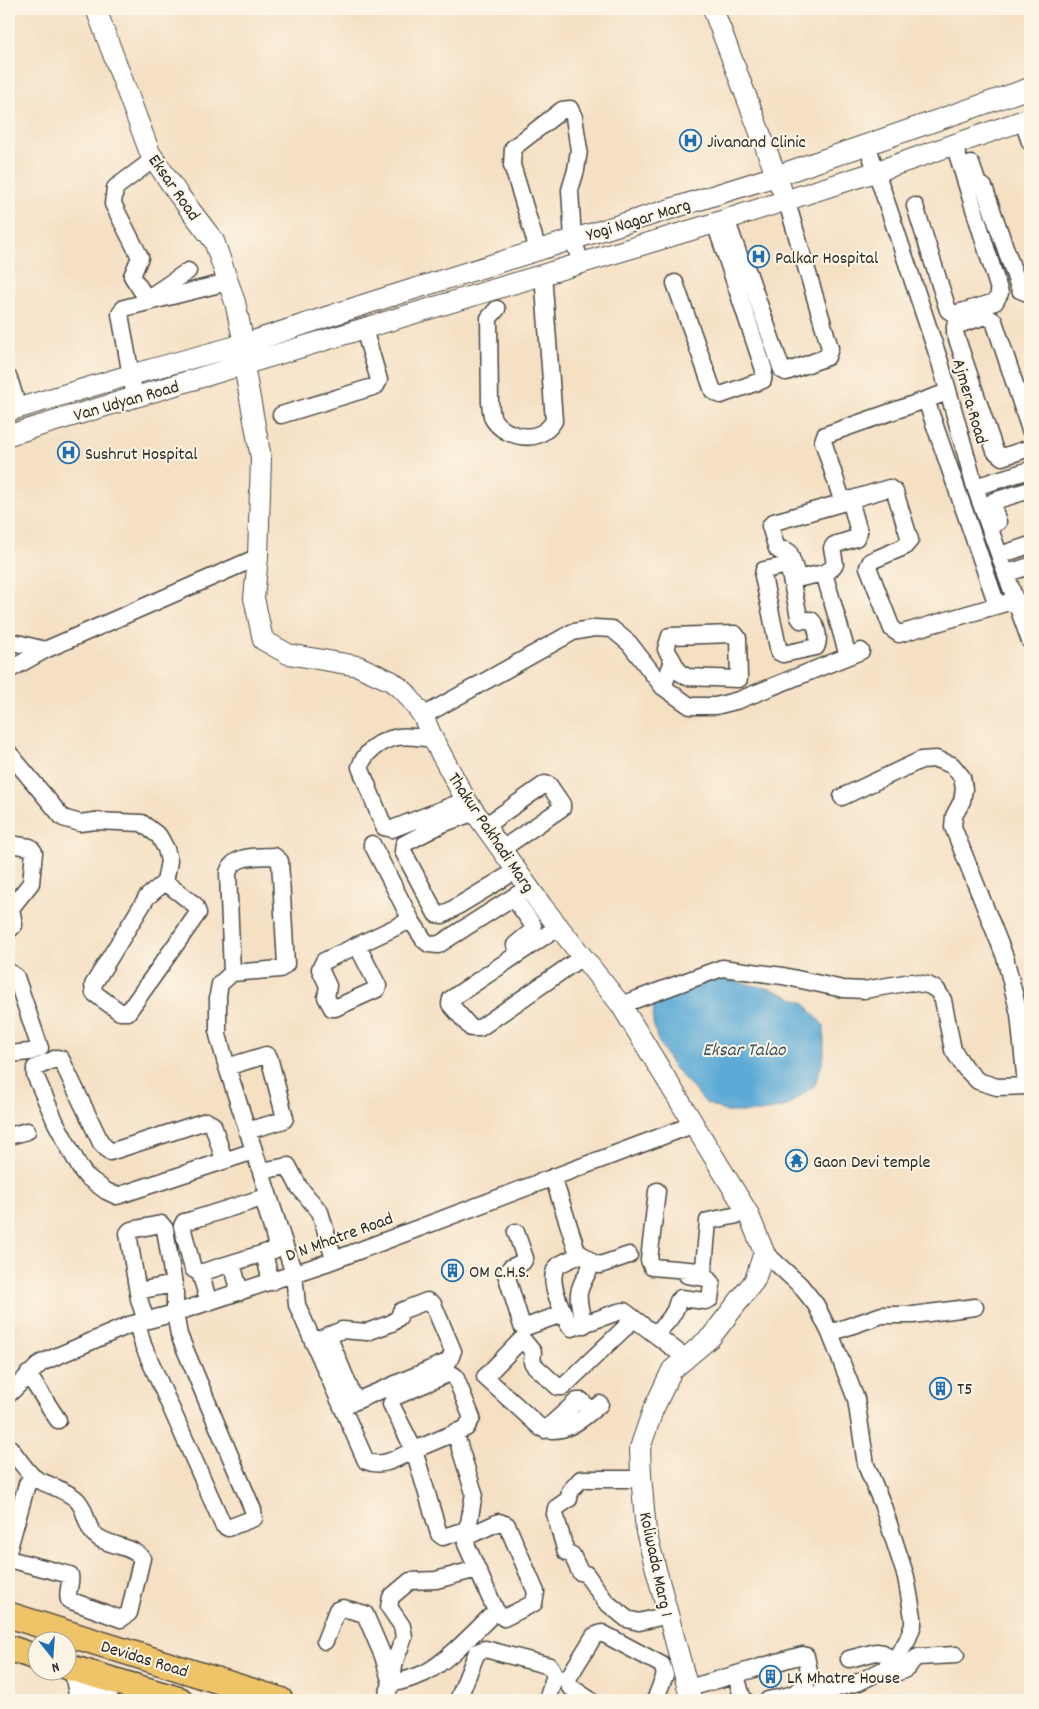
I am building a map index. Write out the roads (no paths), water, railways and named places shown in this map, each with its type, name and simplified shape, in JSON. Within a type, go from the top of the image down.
[{"type":"main road","name":"Devidas Road","points":[[9,1616],[280,1700]]},
{"type":"main road","points":[[9,1648],[28,1655]]},
{"type":"main road","name":"Devidas Road","points":[[96,1681],[180,1700]]},
{"type":"street","name":"Eksar Road","points":[[96,9],[150,152],[178,194],[214,241],[235,302],[244,344],[244,366]]},
{"type":"street","points":[[713,9],[786,199],[830,348],[827,357],[786,372],[782,370],[748,272],[742,264],[721,221]]},
{"type":"street","name":"Yogi Nagar Marg","points":[[244,344],[372,302],[776,176],[1030,88]]},
{"type":"street","points":[[538,250],[512,165],[513,148],[562,110],[570,110],[574,117],[579,150],[570,190],[573,239],[581,263]]},
{"type":"street","points":[[1027,119],[1030,142]]},
{"type":"street","name":"Yogi Nagar Marg","points":[[244,366],[721,221],[875,172],[1027,119]]},
{"type":"street","points":[[915,206],[948,310],[954,314],[995,302],[1000,293],[959,143]]},
{"type":"street","points":[[959,143],[978,184],[984,187],[1020,290],[1030,294]]},
{"type":"street","name":"Ajmera Road","points":[[867,144],[940,362],[975,487],[1004,554],[1007,573],[1029,631]]},
{"type":"street","points":[[154,159],[115,188],[113,204],[140,257],[132,276],[146,296],[151,296],[188,270]]},
{"type":"street","points":[[658,213],[666,238]]},
{"type":"street","points":[[675,283],[713,391],[721,395],[763,380],[764,370],[721,221]]},
{"type":"street","points":[[909,273],[934,264]]},
{"type":"street","points":[[471,271],[478,295]]},
{"type":"street","points":[[497,309],[489,318],[490,403],[492,417],[501,429],[522,437],[539,434],[547,430],[554,421],[543,274]]},
{"type":"street","points":[[135,398],[120,314],[124,308],[228,282]]},
{"type":"street","points":[[281,415],[376,386],[379,380],[372,327],[372,302]]},
{"type":"street","points":[[1030,430],[994,321],[986,316],[955,326],[955,333],[995,451],[1002,457],[1030,448]]},
{"type":"street","name":"Van Udyan Road","points":[[13,409],[244,344]]},
{"type":"street","points":[[940,362],[962,354]]},
{"type":"street","name":"Van Udyan Road","points":[[9,435],[244,366]]},
{"type":"street","name":"Thakur Pakhadi Marg","points":[[244,366],[261,458],[258,557],[254,598],[263,640],[288,654],[358,666],[391,681],[405,692],[423,716],[433,739],[476,812],[517,870],[521,892],[532,909],[558,927],[621,1005],[692,1125]]},
{"type":"street","points":[[9,378],[13,409]]},
{"type":"street","points":[[948,392],[825,435],[823,441],[841,497],[849,500],[889,488],[895,492],[910,540],[904,547],[871,561],[868,567],[892,629],[899,634],[1016,600]]},
{"type":"street","points":[[926,400],[997,605]]},
{"type":"street","points":[[960,434],[986,427]]},
{"type":"street","points":[[975,487],[1024,472],[1027,492],[992,503],[1004,554],[1030,545]]},
{"type":"street","points":[[845,502],[851,503],[859,532],[856,538],[834,545],[832,548],[834,564],[824,574],[801,578],[797,575],[789,552],[777,549],[770,526],[774,522],[845,502]]},
{"type":"street","points":[[9,670],[45,650],[258,557]]},
{"type":"street","points":[[784,566],[789,569],[799,617],[801,620],[811,620],[815,624],[818,643],[816,647],[789,653],[782,654],[779,652],[763,576],[764,570],[784,566]]},
{"type":"street","points":[[1007,573],[1030,574]]},
{"type":"street","points":[[423,716],[573,632],[595,628],[612,629],[629,643],[663,687],[690,706],[716,706],[739,700],[855,654],[824,574]]},
{"type":"street","points":[[739,679],[687,677],[679,672],[666,650],[670,636],[735,634],[738,638],[739,679],[739,700]]},
{"type":"street","points":[[9,641],[45,650]]},
{"type":"street","points":[[789,653],[796,677]]},
{"type":"street","points":[[663,687],[673,661]]},
{"type":"street","points":[[433,739],[397,737],[377,745],[363,758],[360,767],[384,827],[392,829],[476,812]]},
{"type":"street","points":[[9,758],[63,818],[80,823],[95,821],[142,823],[159,836],[166,849],[169,861],[165,882],[147,897],[93,985],[94,993],[120,1012],[128,1012],[198,913],[195,905],[165,882]]},
{"type":"street","points":[[621,1005],[722,968],[864,990],[911,982],[928,985],[938,990],[943,1000],[953,1050],[965,1068],[978,1081],[997,1087],[1028,1085],[1019,1014],[1005,957],[953,827],[954,816],[962,801],[964,789],[962,777],[952,765],[936,759],[921,760],[842,797]]},
{"type":"street","points":[[502,849],[562,808],[562,804],[549,785],[545,784],[442,824],[404,844],[403,851],[436,914],[442,915],[517,870]]},
{"type":"street","points":[[9,844],[30,847],[34,852],[31,883],[11,908],[14,925],[9,930]]},
{"type":"street","points":[[372,844],[411,920],[424,940],[429,944],[438,945],[521,892]]},
{"type":"street","points":[[232,973],[228,874],[230,866],[238,859],[274,856],[280,861],[286,964],[280,969],[232,973],[220,984],[218,995],[218,1035],[232,1066],[251,1130],[254,1151],[294,1274],[297,1305],[313,1342],[348,1404]]},
{"type":"street","points":[[484,970],[532,930],[532,909]]},
{"type":"street","points":[[358,945],[411,920]]},
{"type":"street","points":[[558,927],[451,999],[450,1004],[471,1028],[480,1028],[582,957]]},
{"type":"street","points":[[9,972],[16,977],[40,1048],[30,1052],[9,1054]]},
{"type":"street","points":[[232,1066],[266,1055],[268,1057],[285,1118],[284,1120],[251,1130]]},
{"type":"street","points":[[224,1160],[213,1125],[206,1121],[110,1152],[101,1143],[61,1059],[57,1058],[35,1068],[34,1075],[56,1123],[80,1168],[86,1176],[106,1191],[117,1196],[254,1151]]},
{"type":"street","points":[[692,1125],[748,1213],[764,1252],[800,1285],[816,1306],[830,1333],[856,1399],[866,1465],[883,1506],[906,1576],[912,1608],[913,1625],[907,1642],[894,1662],[859,1682],[794,1700]]},
{"type":"street","name":"D N Mhatre Road","points":[[9,1394],[41,1363],[142,1322],[294,1274],[692,1125]]},
{"type":"street","points":[[9,1136],[27,1131]]},
{"type":"street","points":[[261,1171],[288,1166],[299,1187],[320,1212],[334,1259]]},
{"type":"street","points":[[553,1178],[577,1251],[587,1259],[600,1265],[629,1256]]},
{"type":"street","points":[[657,1191],[649,1260],[652,1267],[700,1271],[704,1267],[708,1216],[748,1213]]},
{"type":"street","points":[[200,1273],[274,1250],[276,1242],[264,1201],[259,1199],[184,1222],[182,1226],[193,1269],[200,1273],[210,1302]]},
{"type":"street","points":[[161,1224],[164,1229],[174,1284],[175,1313],[179,1335],[253,1510],[254,1518],[228,1528],[223,1526],[143,1345],[138,1291],[128,1233],[131,1230],[161,1224]]},
{"type":"street","points":[[516,1232],[525,1258],[523,1262],[510,1268],[506,1274],[524,1341],[533,1352],[532,1362],[534,1365],[558,1387],[562,1387],[634,1319]]},
{"type":"street","name":"Koliwada Marg 1","points":[[690,1694],[646,1532],[640,1448],[653,1410],[672,1370],[711,1337],[755,1280],[764,1252]]},
{"type":"street","points":[[264,1253],[271,1282]]},
{"type":"street","points":[[587,1259],[559,1265],[554,1271],[553,1282],[568,1324],[572,1328],[618,1312],[624,1312],[686,1358]]},
{"type":"street","points":[[584,1325],[578,1304],[578,1291],[587,1259]]},
{"type":"street","points":[[232,1264],[240,1292]]},
{"type":"street","points":[[654,1334],[671,1317],[681,1298],[705,1301],[710,1299],[712,1284],[707,1278],[673,1273],[670,1268]]},
{"type":"street","points":[[138,1291],[174,1284]]},
{"type":"street","points":[[313,1342],[342,1330],[367,1332],[392,1323],[399,1317],[401,1311],[426,1301],[432,1304],[453,1351],[449,1361],[348,1404]]},
{"type":"street","points":[[830,1333],[882,1316],[913,1315],[975,1307]]},
{"type":"street","points":[[564,1313],[526,1327],[484,1376],[541,1428],[548,1431],[575,1425],[596,1408]]},
{"type":"street","points":[[328,1335],[366,1461],[375,1465],[382,1464],[414,1450],[455,1432],[466,1428],[472,1418],[455,1376],[450,1373],[395,1397],[391,1404],[414,1450],[439,1534],[442,1537],[465,1530],[469,1523],[474,1492],[455,1432]]},
{"type":"street","points":[[28,1374],[58,1420]]},
{"type":"street","points":[[9,1447],[34,1478],[76,1499],[85,1511],[94,1535],[112,1544],[136,1551],[142,1558],[129,1613],[121,1619],[69,1600],[70,1575],[12,1560],[9,1556]]},
{"type":"street","points":[[9,1548],[28,1484],[34,1478]]},
{"type":"street","points":[[641,1479],[581,1479],[570,1491],[568,1499],[556,1508],[555,1514],[566,1552],[572,1555],[580,1572],[586,1574],[606,1602],[627,1618],[639,1622],[668,1615]]},
{"type":"street","points":[[500,1522],[507,1524],[536,1592],[534,1603],[504,1618],[496,1611],[466,1544],[468,1536],[500,1522]]},
{"type":"street","points":[[389,1607],[392,1597],[410,1581],[436,1580],[477,1569]]},
{"type":"street","points":[[325,1640],[337,1610],[343,1608],[364,1614],[389,1607]]},
{"type":"street","points":[[385,1700],[391,1684],[395,1661],[404,1637],[402,1626],[389,1607]]},
{"type":"street","points":[[391,1684],[426,1672],[446,1657],[496,1611]]},
{"type":"street","points":[[364,1614],[382,1656],[391,1684]]},
{"type":"street","points":[[590,1700],[568,1686],[567,1680],[594,1636],[602,1634],[662,1665],[664,1675],[655,1700]]},
{"type":"street","points":[[458,1700],[476,1652],[485,1649],[550,1666],[554,1675],[547,1700]]},
{"type":"street","points":[[849,1659],[876,1652],[883,1653],[894,1662]]},
{"type":"street","points":[[690,1694],[754,1668],[803,1655],[806,1656],[810,1676],[804,1688],[795,1694],[768,1700]]},
{"type":"street","points":[[876,1673],[899,1672],[907,1668],[914,1658],[918,1656],[956,1655]]},
{"type":"street","points":[[736,1675],[742,1697],[745,1700]]},
{"type":"street","points":[[78,1700],[96,1681]]},
{"type":"street","points":[[94,1700],[96,1681]]},
{"type":"water","name":"Eksar Talao","points":[[719,978],[771,989],[803,1002],[824,1026],[824,1057],[815,1085],[787,1106],[761,1112],[727,1112],[706,1103],[671,1064],[657,1038],[653,1022],[654,1003],[670,991],[684,984]]},
{"type":"place","name":"Jivanand Clinic","points":[[691,141]]},
{"type":"place","name":"Palkar Hospital","points":[[759,257]]},
{"type":"place","name":"Sushrut Hospital","points":[[69,453]]},
{"type":"place","name":"Gaon Devi temple","points":[[797,1161]]},
{"type":"place","name":"OM C.H.S.","points":[[453,1271]]},
{"type":"place","name":"T5","points":[[941,1388]]},
{"type":"place","name":"LK Mhatre House","points":[[771,1677]]}]
